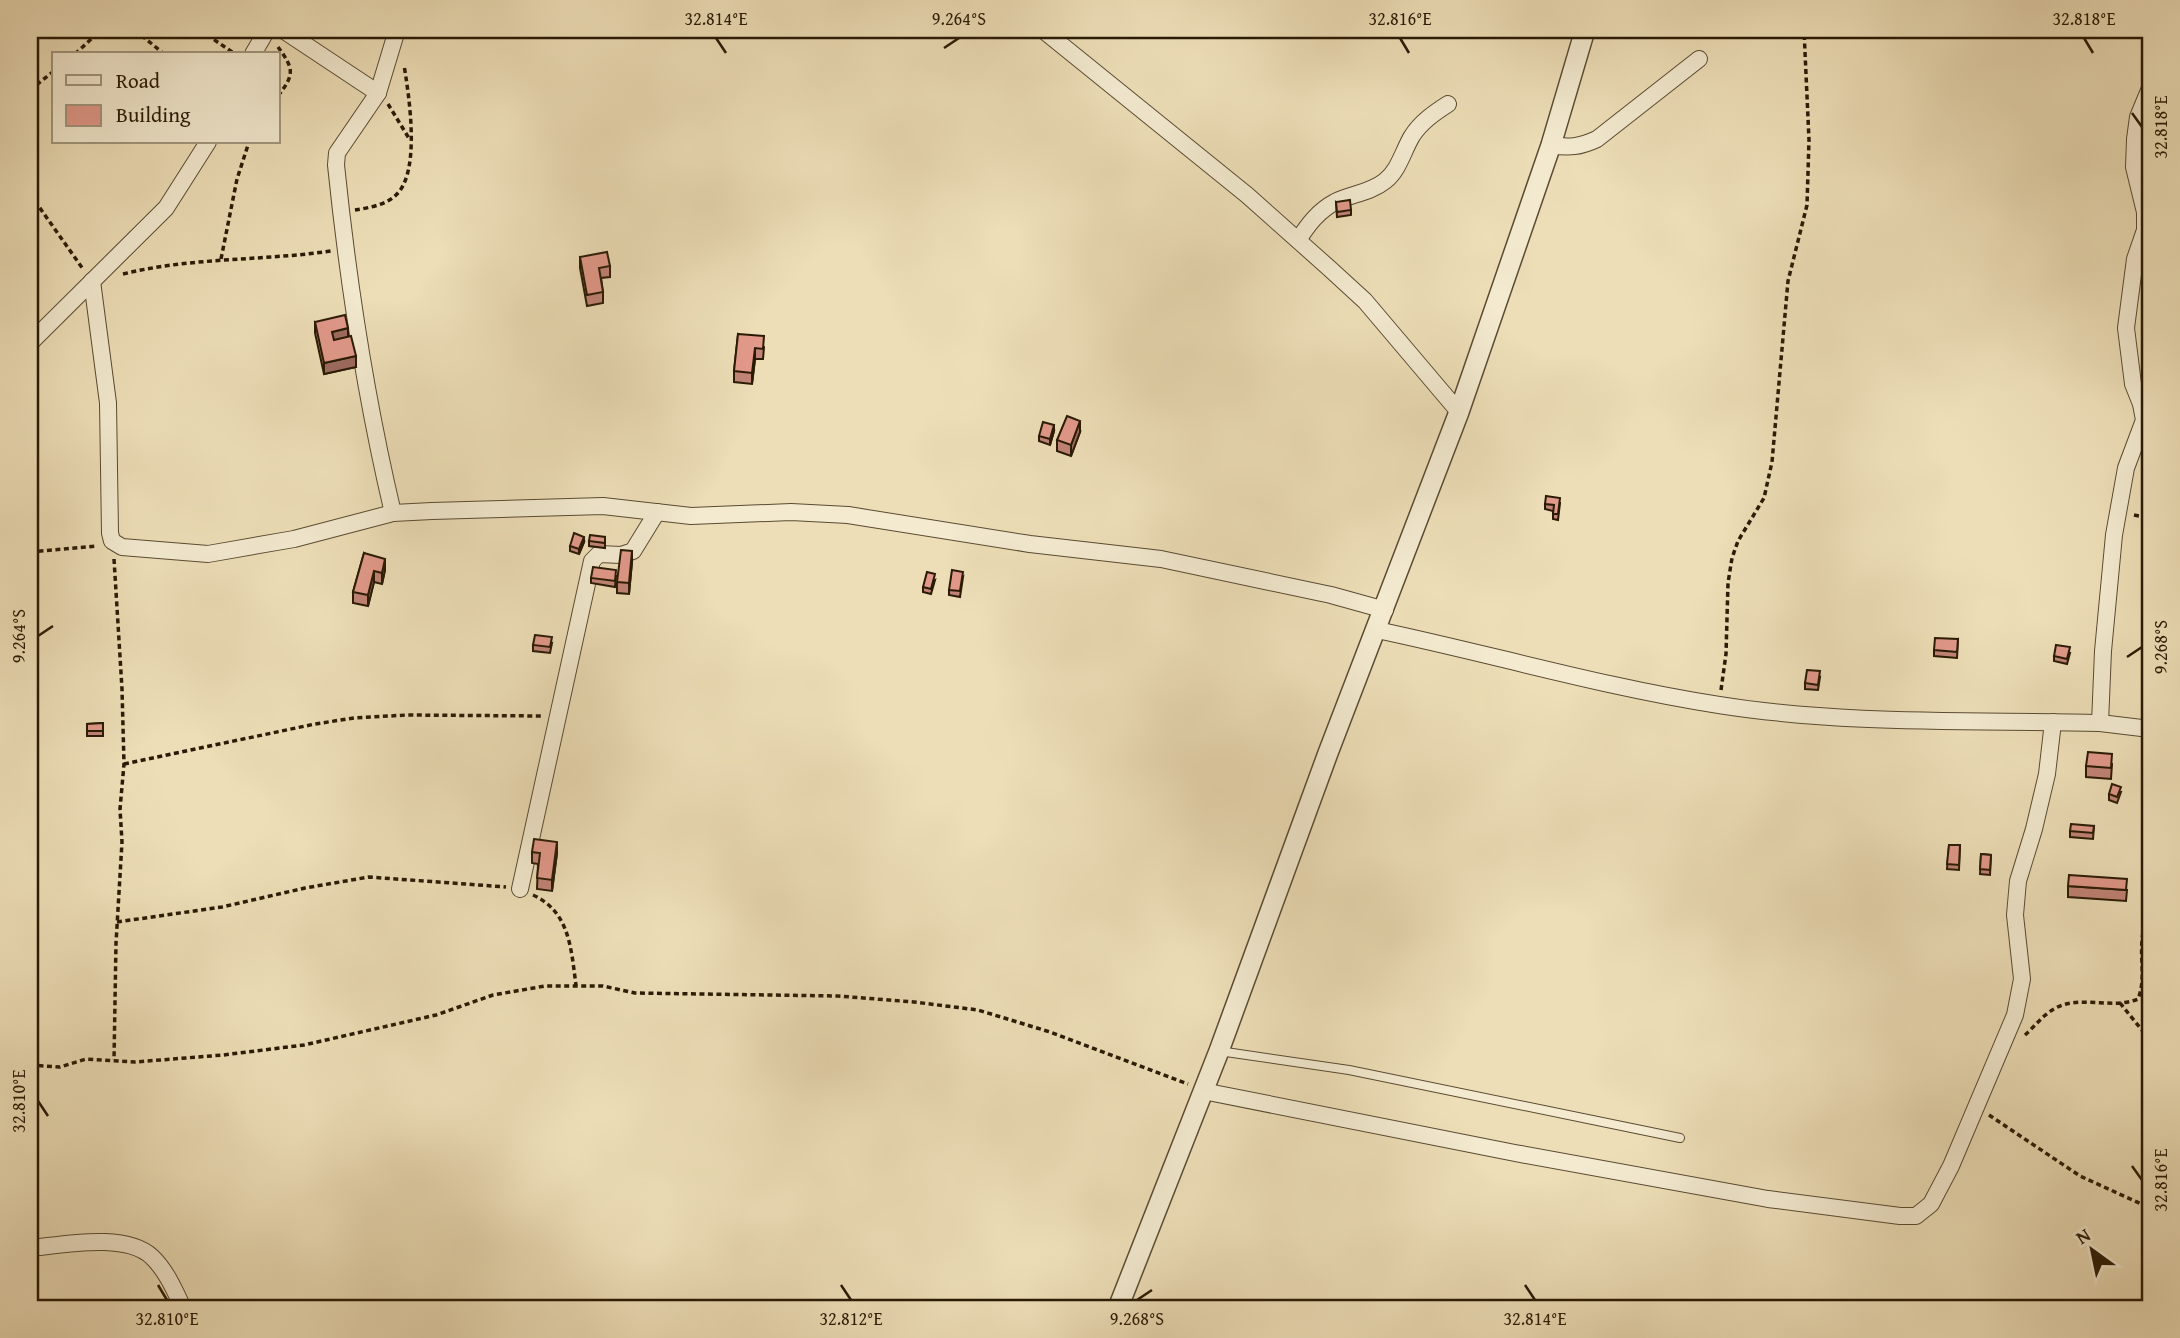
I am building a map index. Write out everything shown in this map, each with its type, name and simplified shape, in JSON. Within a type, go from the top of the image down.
[{"type":"street","points":[[283,30],[378,93]]},
{"type":"street","points":[[1043,30],[1247,195],[1365,301],[1459,412]]},
{"type":"street","points":[[1118,1308],[1219,1051],[1328,753],[1459,412],[1551,145],[1585,30]]},
{"type":"street","points":[[254,52],[266,31]]},
{"type":"street","points":[[393,513],[377,444],[345,249],[336,166],[338,153],[378,93],[396,34]]},
{"type":"street","points":[[1551,145],[1567,148],[1581,146],[1597,139],[1699,59]]},
{"type":"street","points":[[2100,723],[2104,639],[2114,535],[2126,468],[2144,420],[2133,384],[2126,328],[2135,259],[2145,230],[2145,212],[2134,167],[2135,139],[2138,117],[2150,88]]},
{"type":"street","points":[[1298,240],[1320,213],[1335,202],[1375,188],[1386,180],[1396,169],[1414,133],[1426,119],[1448,104]]},
{"type":"street","points":[[30,343],[92,285],[166,208],[207,144]]},
{"type":"street","points":[[92,285],[108,403],[110,533],[112,543],[122,547],[208,554],[294,539],[393,513],[603,506],[691,516],[791,512],[848,515],[1017,542],[1161,559],[1331,595],[1385,610]]},
{"type":"street","points":[[520,889],[592,561],[599,554],[621,555],[633,551],[657,513]]},
{"type":"street","points":[[1377,630],[1562,674],[1719,705],[1797,715],[2100,723],[2150,729]]},
{"type":"street","points":[[1203,1091],[1768,1199],[1916,1216],[1931,1204],[1951,1166],[2015,1015],[2022,979],[2015,915],[2018,881],[2047,774],[2053,722]]},
{"type":"street","points":[[30,1248],[89,1242],[120,1243],[138,1247],[153,1257],[168,1278],[183,1308]]},
{"type":"lane","points":[[1219,1051],[1349,1070],[1680,1138]]},
{"type":"path","points":[[77,52],[101,30]]},
{"type":"path","points":[[135,30],[162,52]]},
{"type":"path","points":[[200,30],[232,52]]},
{"type":"path","points":[[1719,705],[1726,654],[1728,583],[1732,558],[1738,541],[1764,498],[1772,462],[1788,281],[1807,205],[1809,140],[1804,30]]},
{"type":"path","points":[[266,31],[291,67],[292,75],[280,93]]},
{"type":"path","points":[[342,213],[384,202],[396,195],[405,182],[411,112],[396,34]]},
{"type":"path","points":[[30,90],[52,73]]},
{"type":"path","points":[[378,93],[388,104],[410,141]]},
{"type":"path","points":[[221,259],[237,179],[248,144]]},
{"type":"path","points":[[30,194],[92,285],[125,274],[179,264],[221,259],[289,257],[345,249]]},
{"type":"path","points":[[30,552],[112,543],[124,764],[120,810],[122,842],[114,1060]]},
{"type":"path","points":[[124,764],[354,718],[421,715],[557,717]]},
{"type":"path","points":[[117,922],[222,907],[369,877],[473,883],[520,889],[547,902],[563,922],[572,951],[576,985]]},
{"type":"path","points":[[2001,1046],[2016,1042],[2054,1008],[2066,1004],[2120,1003],[2134,1001],[2140,996],[2142,929],[2150,912]]},
{"type":"path","points":[[30,1065],[60,1067],[86,1059],[135,1062],[304,1045],[436,1015],[493,995],[520,989],[576,985],[603,986],[635,993],[838,996],[978,1010],[1050,1032],[1203,1091]]},
{"type":"path","points":[[2120,1003],[2150,1040]]},
{"type":"path","points":[[1975,1106],[2030,1140],[2080,1176],[2150,1208]]},
{"type":"building","points":[[1350,200],[1351,210],[1337,212],[1336,202]]},
{"type":"building","points":[[607,252],[610,266],[599,268],[603,292],[587,295],[580,257]]},
{"type":"building","points":[[345,315],[348,328],[332,332],[334,340],[351,336],[356,356],[324,363],[315,322]]},
{"type":"building","points":[[738,334],[764,336],[763,349],[755,348],[752,373],[734,371]]},
{"type":"building","points":[[1067,416],[1080,421],[1071,445],[1057,440]]},
{"type":"building","points":[[1043,422],[1054,425],[1050,439],[1039,436]]},
{"type":"building","points":[[1546,496],[1560,498],[1558,514],[1553,514],[1554,505],[1545,504]]},
{"type":"building","points":[[574,533],[584,537],[579,549],[570,546]]},
{"type":"building","points":[[590,535],[605,537],[605,543],[589,541]]},
{"type":"building","points":[[621,550],[632,551],[629,583],[617,582]]},
{"type":"building","points":[[364,553],[385,559],[382,573],[374,571],[368,595],[353,592]]},
{"type":"building","points":[[593,567],[616,570],[615,581],[591,578]]},
{"type":"building","points":[[952,570],[963,572],[960,591],[949,590]]},
{"type":"building","points":[[927,572],[935,574],[931,589],[923,587]]},
{"type":"building","points":[[535,635],[552,637],[550,647],[533,645]]},
{"type":"building","points":[[1935,638],[1958,639],[1957,652],[1934,650]]},
{"type":"building","points":[[2056,645],[2070,647],[2067,659],[2054,656]]},
{"type":"building","points":[[1807,670],[1820,671],[1818,685],[1805,683]]},
{"type":"building","points":[[103,723],[103,731],[87,731],[87,724]]},
{"type":"building","points":[[2088,752],[2112,754],[2111,768],[2086,766]]},
{"type":"building","points":[[2112,784],[2121,787],[2117,797],[2109,794]]},
{"type":"building","points":[[2071,824],[2094,826],[2093,833],[2070,831]]},
{"type":"building","points":[[534,839],[557,842],[552,880],[537,878],[540,853],[532,852]]},
{"type":"building","points":[[1949,845],[1960,845],[1959,865],[1947,864]]},
{"type":"building","points":[[1981,854],[1991,855],[1990,870],[1980,869]]},
{"type":"building","points":[[2069,875],[2127,879],[2126,890],[2068,886]]}]
